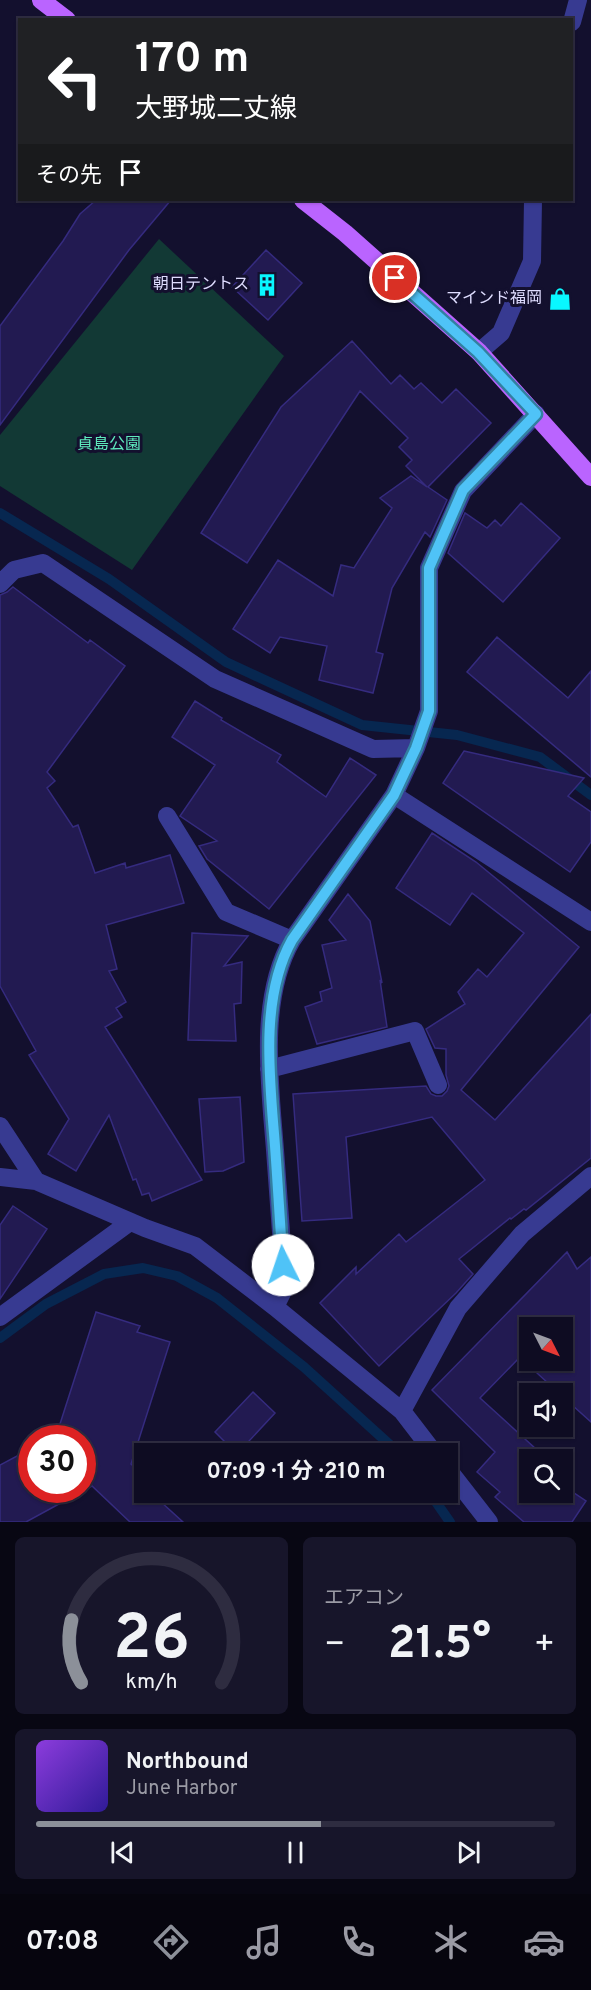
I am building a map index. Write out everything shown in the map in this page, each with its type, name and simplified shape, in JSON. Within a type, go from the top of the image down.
[{"type":"main road","points":[[41,0],[64,18]]},
{"type":"main road","points":[[304,201],[345,233],[478,352],[591,477]]},
{"type":"street","points":[[573,18],[578,0]]},
{"type":"street","points":[[478,352],[501,333],[532,261],[533,201]]},
{"type":"street","points":[[275,1307],[285,1287],[269,1069],[272,1001],[281,958],[394,795],[416,748],[429,711],[429,568],[463,490],[536,414]]},
{"type":"street","points":[[0,584],[14,570],[44,563],[215,679],[373,749],[416,748]]},
{"type":"street","points":[[394,795],[591,922]]},
{"type":"street","points":[[167,816],[226,912],[292,940]]},
{"type":"street","points":[[269,1069],[415,1031],[438,1085]]},
{"type":"street","points":[[0,1126],[36,1181]]},
{"type":"street","points":[[402,1411],[458,1308],[522,1234],[591,1176]]},
{"type":"street","points":[[0,1177],[36,1181],[130,1222],[195,1246],[275,1307],[402,1411],[427,1443]]},
{"type":"street","points":[[0,1317],[130,1222]]},
{"type":"street","points":[[458,1482],[489,1522]]},
{"type":"green space","name":"貞島公園","points":[[159,239],[284,356],[132,570],[0,486],[0,435]]},
{"type":"building","points":[[95,201],[170,201],[129,250],[0,425],[0,326],[63,241],[80,214]]},
{"type":"building","name":"朝日テントス","points":[[266,250],[302,283],[268,320],[232,287]]},
{"type":"building","points":[[352,341],[391,384],[400,375],[414,389],[421,383],[442,403],[456,389],[491,423],[428,487],[447,500],[430,537],[425,532],[392,588],[376,652],[383,654],[373,693],[319,680],[327,646],[280,637],[270,653],[233,629],[278,560],[333,596],[341,565],[354,568],[392,508],[380,498],[411,476],[427,487],[406,466],[412,460],[399,447],[408,438],[360,391],[247,563],[201,533],[281,407]]},
{"type":"building","points":[[521,503],[560,538],[503,602],[448,553],[465,513],[487,528],[495,520],[501,526]]},
{"type":"building","points":[[13,587],[88,643],[90,640],[125,666],[47,772],[55,781],[47,788],[73,827],[78,825],[95,873],[125,863],[126,868],[170,855],[184,903],[106,925],[117,969],[109,971],[126,1002],[116,1008],[122,1017],[105,1027],[202,1180],[152,1201],[149,1193],[142,1195],[136,1179],[133,1180],[109,1115],[76,1171],[48,1154],[69,1119],[29,1055],[36,1051],[0,986],[0,595]]},
{"type":"building","points":[[497,637],[568,698],[591,671],[591,777],[467,672]]},
{"type":"building","points":[[195,701],[222,718],[221,720],[281,755],[277,762],[326,797],[350,758],[376,775],[269,909],[207,859],[199,846],[217,841],[180,816],[215,765],[172,737]]},
{"type":"building","points":[[464,751],[584,778],[568,796],[591,812],[591,842],[570,872],[443,783]]},
{"type":"building","points":[[432,833],[476,862],[579,947],[461,1090],[495,1120],[591,1014],[591,1158],[459,1259],[473,1274],[379,1366],[320,1303],[356,1267],[356,1274],[399,1234],[406,1242],[485,1180],[432,1117],[346,1137],[352,1218],[302,1221],[293,1094],[426,1086],[431,1094],[436,1096],[442,1096],[447,1091],[449,1086],[446,1075],[446,1049],[435,1048],[426,1029],[465,1004],[458,992],[478,969],[487,977],[524,933],[472,893],[450,925],[396,888]]},
{"type":"building","points":[[348,894],[370,921],[382,983],[380,980],[387,1027],[317,1044],[305,1007],[322,1001],[320,992],[332,988],[322,945],[346,940],[329,920]]},
{"type":"building","points":[[192,933],[248,936],[224,966],[242,962],[241,1003],[234,1004],[236,1041],[188,1040]]},
{"type":"building","points":[[240,1097],[244,1162],[223,1171],[205,1172],[199,1099]]},
{"type":"building","points":[[13,1206],[47,1229],[0,1299],[0,1225]]},
{"type":"building","points":[[567,1252],[577,1269],[591,1257],[591,1422],[573,1406],[573,1383],[548,1383],[535,1371],[573,1371],[573,1317],[519,1317],[519,1358],[480,1398],[519,1434],[519,1437],[523,1437],[536,1449],[519,1449],[519,1503],[573,1503],[573,1492],[586,1501],[572,1522],[524,1522],[495,1497],[500,1492],[477,1472],[495,1452],[432,1390]]},
{"type":"building","points":[[96,1312],[140,1326],[137,1332],[170,1342],[138,1443],[134,1443],[131,1464],[134,1467],[134,1503],[162,1503],[183,1522],[130,1522],[96,1490],[96,1425],[60,1425]]},
{"type":"building","points":[[253,1392],[275,1413],[247,1443],[226,1443],[215,1432]]},
{"type":"building","points":[[18,1455],[18,1503],[61,1503],[26,1522],[0,1522],[0,1465]]},
{"type":"waterway","points":[[0,513],[109,579],[226,662],[362,725],[457,735],[540,757],[591,795]]},
{"type":"waterway","points":[[0,1338],[46,1304],[104,1274],[143,1268],[177,1276],[217,1298],[304,1367],[388,1443]]},
{"type":"waterway","points":[[437,1503],[450,1522]]},
{"type":"place","name":"朝日テントス","points":[[267,285]]},
{"type":"place","name":"マインド福岡","points":[[560,299]]},
{"type":"route","points":[[283,1265],[269,1069],[272,1001],[281,958],[394,795],[416,748],[429,711],[429,568],[463,490],[536,414],[478,352],[395,278]]}]
